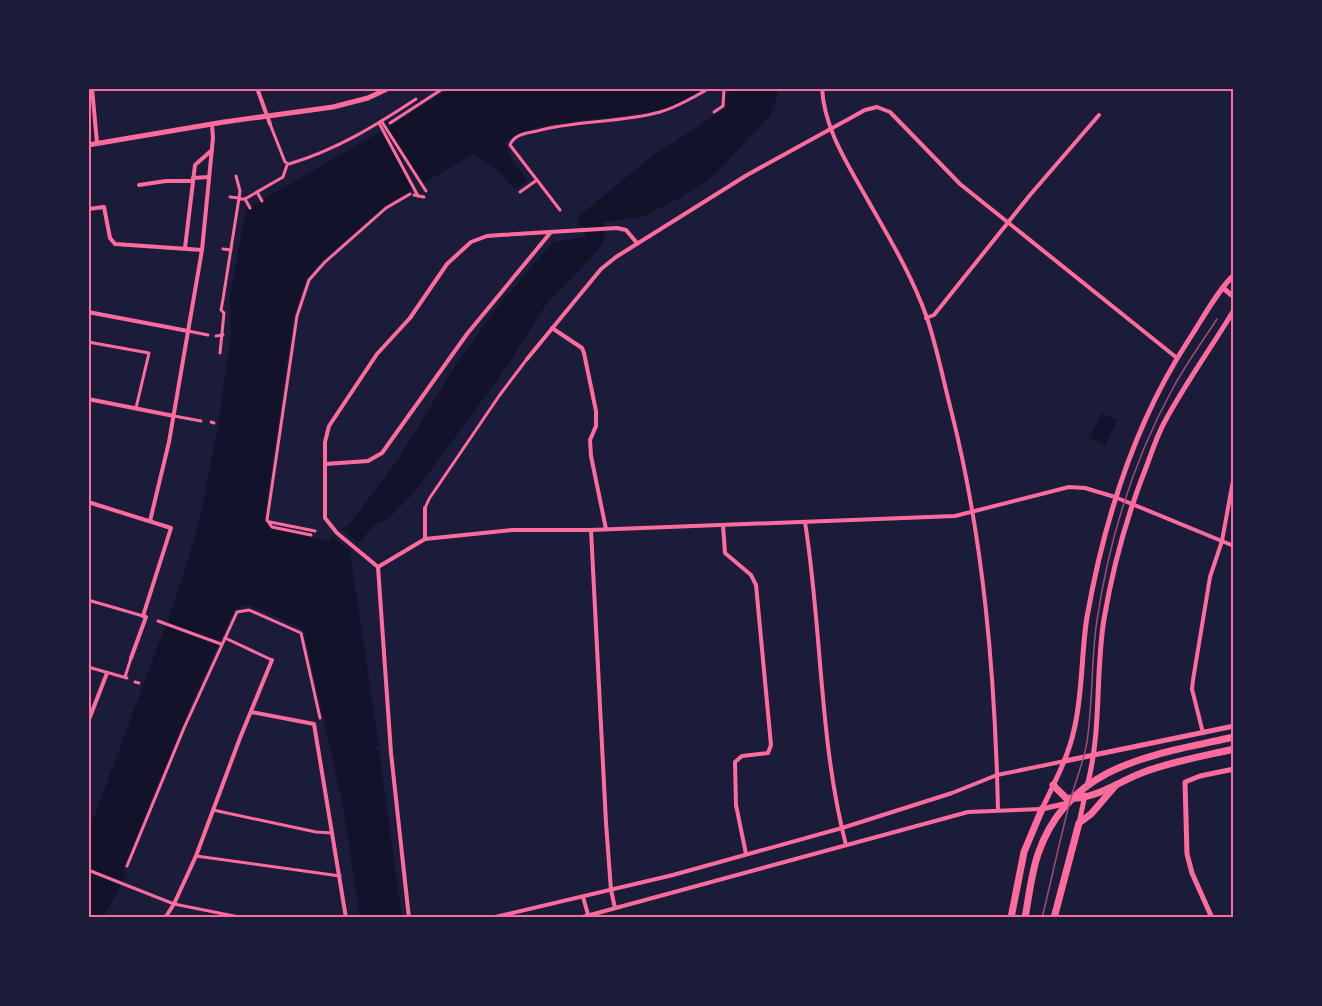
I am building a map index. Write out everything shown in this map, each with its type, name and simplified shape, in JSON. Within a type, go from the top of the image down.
[{"type":"main road","points":[[1025,918],[1033,871],[1044,839],[1061,810],[1080,792],[1111,770],[1133,761],[1233,737]]},
{"type":"main road","points":[[1053,785],[1066,798],[1084,798],[1169,764],[1233,749]]},
{"type":"main road","points":[[1054,918],[1079,823],[1091,814],[1118,783]]},
{"type":"main road","points":[[1011,918],[1024,852],[1042,809]]},
{"type":"street","points":[[92,88],[97,144]]},
{"type":"street","points":[[230,197],[242,199],[257,192],[283,177],[287,165],[257,88]]},
{"type":"street","points":[[88,145],[333,107],[368,98],[389,88]]},
{"type":"street","points":[[390,123],[444,88]]},
{"type":"street","points":[[560,210],[510,145],[511,141],[519,135],[549,128],[623,120],[661,112],[680,105],[710,88]]},
{"type":"street","points":[[714,112],[723,106],[724,88]]},
{"type":"street","points":[[822,88],[831,129],[902,261],[926,318],[957,431],[972,513],[993,678],[998,810]]},
{"type":"street","points":[[287,165],[322,154],[381,124],[416,99]]},
{"type":"street","points":[[425,539],[425,508],[429,499],[499,396],[601,269],[637,243],[747,175],[872,107],[883,108],[890,112],[960,184],[1177,358]]},
{"type":"street","points":[[926,318],[934,315],[1007,223],[1099,115]]},
{"type":"street","points":[[381,124],[425,190],[425,198],[415,194],[381,124]]},
{"type":"street","points":[[150,521],[174,416],[202,250],[212,149],[212,125]]},
{"type":"street","points":[[185,249],[195,165],[212,149]]},
{"type":"street","points":[[236,176],[242,199],[250,208]]},
{"type":"street","points":[[139,184],[209,177]]},
{"type":"street","points":[[520,192],[537,180]]},
{"type":"street","points":[[257,192],[262,201]]},
{"type":"street","points":[[311,535],[273,527],[267,520],[297,316],[309,280],[320,267],[386,208],[415,194]]},
{"type":"street","points":[[220,353],[224,313],[221,310],[238,207],[242,199]]},
{"type":"street","points":[[88,209],[104,207],[110,238],[116,244],[202,250]]},
{"type":"street","points":[[409,918],[391,753],[378,567],[337,533],[325,518],[325,441],[328,426],[383,347],[410,318],[447,264],[465,246],[487,236],[604,229],[626,230],[637,243]]},
{"type":"street","points":[[325,464],[368,461],[382,453],[467,334],[551,232]]},
{"type":"street","points":[[223,249],[231,250]]},
{"type":"street","points":[[1042,809],[1065,761],[1076,721],[1082,657],[1094,581],[1116,497],[1140,434],[1177,358],[1233,274]]},
{"type":"street","points":[[1223,288],[1233,297]]},
{"type":"street","points":[[1079,823],[1095,755],[1104,622],[1114,566],[1132,504],[1163,425],[1233,310]]},
{"type":"street","points":[[88,312],[208,335]]},
{"type":"street","points":[[552,328],[582,348],[584,353],[596,411],[596,426],[590,440],[591,456],[606,529]]},
{"type":"street","points":[[216,336],[223,335]]},
{"type":"street","points":[[88,342],[148,353],[136,408]]},
{"type":"street","points":[[88,399],[201,421]]},
{"type":"street","points":[[1203,733],[1192,689],[1192,680],[1210,577],[1222,541],[1233,474]]},
{"type":"street","points":[[378,567],[425,539],[512,530],[591,530],[955,516],[1069,487],[1085,488],[1116,497],[1233,546]]},
{"type":"street","points":[[88,502],[173,529],[126,678],[88,667]]},
{"type":"street","points":[[269,522],[315,531]]},
{"type":"street","points":[[805,522],[830,758],[846,845]]},
{"type":"street","points":[[723,525],[725,553],[751,575],[756,585],[771,745],[768,753],[747,755],[738,758],[735,762],[736,805],[746,854]]},
{"type":"street","points":[[591,530],[611,890],[615,908]]},
{"type":"street","points":[[88,600],[146,617]]},
{"type":"street","points":[[127,866],[220,643],[225,638],[237,612],[249,609],[301,633],[320,718]]},
{"type":"street","points":[[162,622],[220,643]]},
{"type":"street","points":[[165,918],[196,856],[272,660],[225,638]]},
{"type":"street","points":[[88,722],[107,673]]},
{"type":"street","points":[[135,681],[139,683]]},
{"type":"street","points":[[251,712],[314,724],[346,918]]},
{"type":"street","points":[[491,918],[673,876],[842,828],[952,793],[997,775],[1233,726]]},
{"type":"street","points":[[1212,918],[1192,873],[1187,854],[1185,782],[1200,776],[1233,769]]},
{"type":"street","points":[[579,918],[968,812],[1050,809],[1084,798]]},
{"type":"street","points":[[213,810],[316,832],[333,833]]},
{"type":"street","points":[[196,856],[340,876]]},
{"type":"street","points":[[88,870],[174,904],[244,918]]},
{"type":"street","points":[[584,897],[588,916]]},
{"type":"shaded area","points":[[448,89],[705,89],[658,111],[555,124],[517,135],[505,143],[512,160],[527,181],[515,189],[498,170],[473,154],[385,206],[318,265],[306,280],[294,315],[264,521],[271,529],[329,541],[343,526],[348,526],[397,461],[456,365],[499,305],[553,242],[586,237],[585,226],[578,225],[579,216],[651,157],[723,110],[726,107],[727,89],[780,89],[769,117],[712,177],[680,198],[642,217],[603,222],[604,235],[606,235],[599,249],[545,306],[510,362],[413,494],[386,521],[371,528],[350,553],[379,746],[376,747],[376,751],[379,751],[402,917],[360,915],[343,806],[304,632],[301,628],[247,604],[235,608],[193,700],[122,872],[126,874],[121,885],[104,917],[89,917],[88,833],[174,603],[199,524],[218,425],[231,333],[230,298],[246,209],[394,124]]},
{"type":"shaded area","points":[[1102,413],[1117,420],[1105,445],[1090,438]]},
{"type":"pier","points":[[386,125],[424,187],[415,192],[380,128]]},
{"type":"pier","points":[[341,528],[358,543],[351,552],[333,537]]},
{"type":"tram line","points":[[1042,918],[1067,813],[1086,749],[1097,620],[1116,530],[1135,472],[1159,415],[1183,370],[1217,319]]}]
